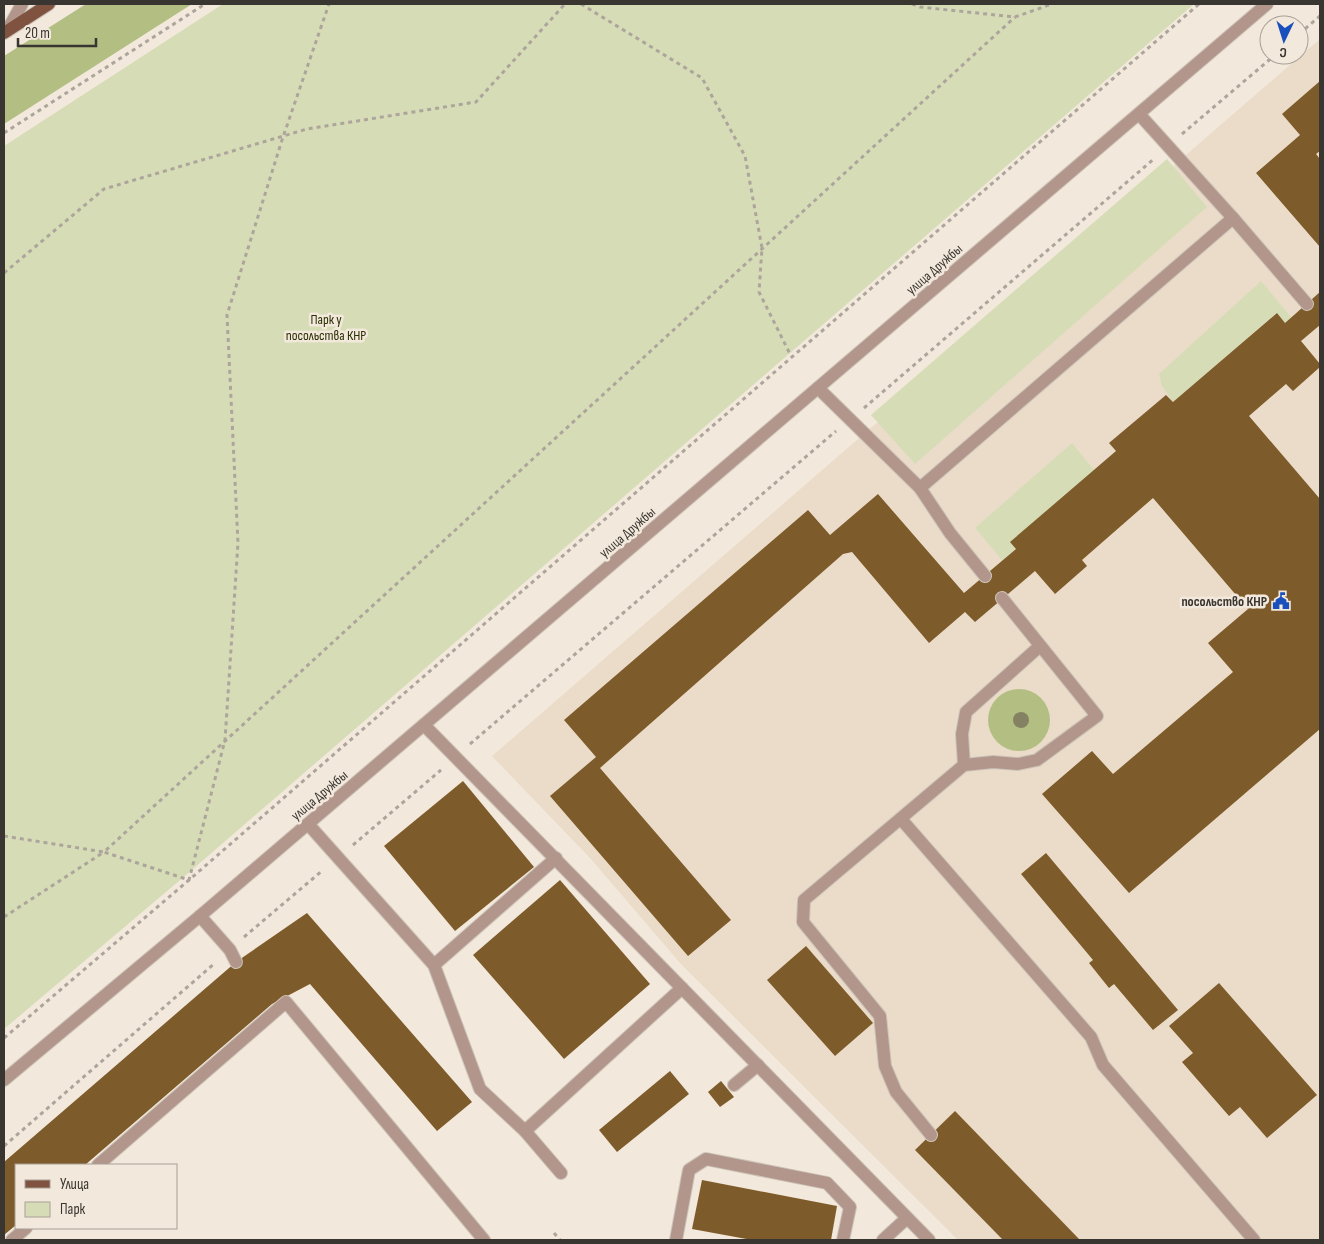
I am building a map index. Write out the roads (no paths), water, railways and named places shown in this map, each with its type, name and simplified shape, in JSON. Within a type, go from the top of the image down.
[{"type":"main road","points":[[5,32],[50,4]]},
{"type":"street","points":[[5,32],[22,4]]},
{"type":"street","name":"улица Дружбы","points":[[4,1080],[308,824],[1267,4]]},
{"type":"street","points":[[1139,114],[1233,218],[1307,304]]},
{"type":"street","points":[[920,488],[1233,218]]},
{"type":"street","points":[[818,388],[920,488],[950,533],[984,576]]},
{"type":"street","points":[[931,1135],[896,1092],[885,1066],[880,1016],[803,922],[804,900],[964,765],[993,762],[1018,764],[1037,760],[1097,716],[1002,598]]},
{"type":"street","points":[[964,765],[962,734],[966,712],[1040,646]]},
{"type":"street","points":[[424,725],[929,1240]]},
{"type":"street","points":[[901,819],[1091,1037],[1103,1065],[1254,1240]]},
{"type":"street","points":[[308,824],[434,965],[480,1089],[524,1131],[561,1173]]},
{"type":"street","points":[[434,965],[556,858]]},
{"type":"street","points":[[200,916],[230,950],[236,962]]},
{"type":"street","points":[[524,1131],[682,988]]},
{"type":"street","points":[[99,1164],[274,1007],[286,1002],[484,1240]]},
{"type":"street","points":[[734,1086],[758,1065]]},
{"type":"street","points":[[676,1240],[689,1170],[706,1159],[827,1183],[850,1207],[843,1240]]},
{"type":"street","points":[[883,1240],[907,1218]]},
{"type":"street","points":[[12,1240],[25,1229]]},
{"type":"place","name":"посольство КНР","points":[[1281,601]]},
{"type":"park label","name":"Парк у посольства КНР","points":[[326,328]]}]
